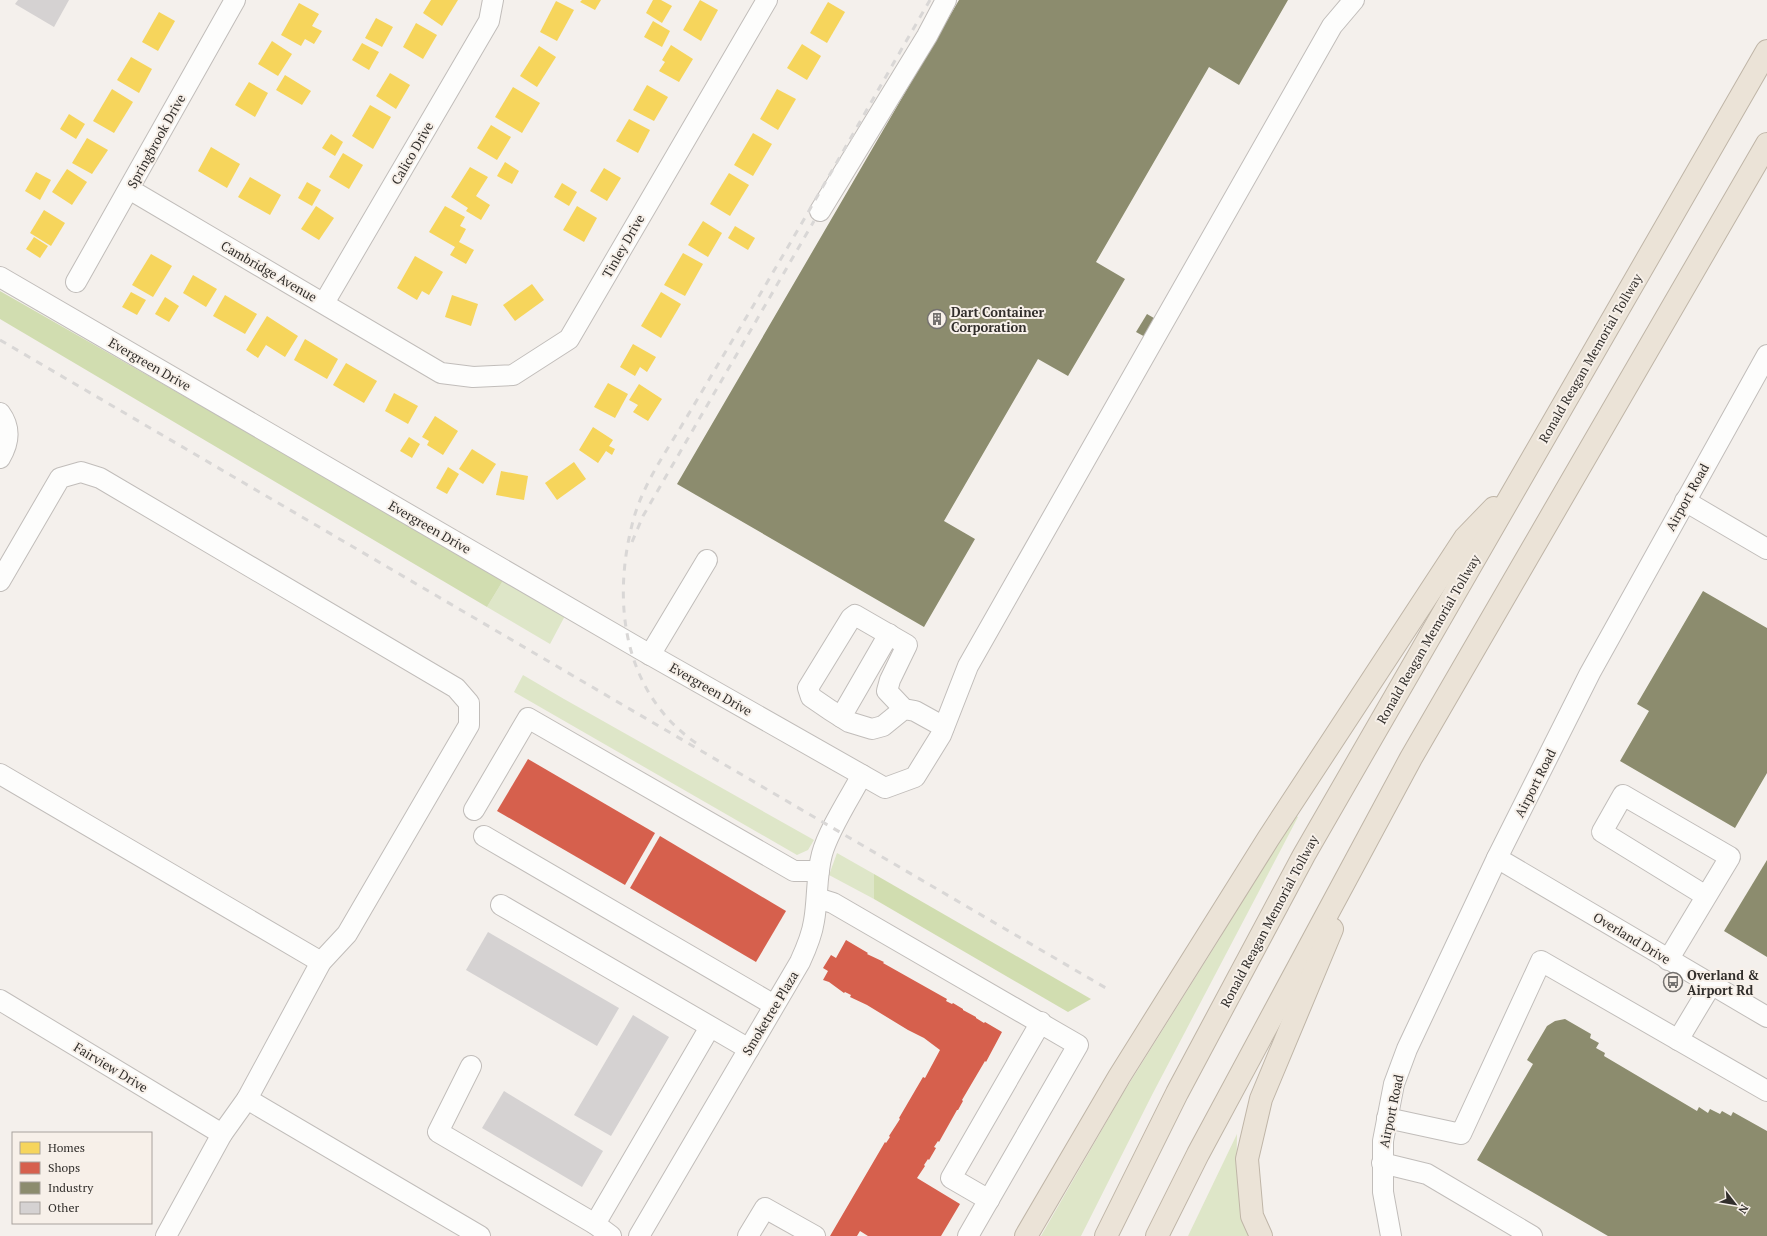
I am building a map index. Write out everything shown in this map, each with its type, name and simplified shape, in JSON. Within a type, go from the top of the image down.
[{"type":"highway","name":"Ronald Reagan Memorial Tollway","points":[[1106,1236],[1177,1092],[1304,855],[1767,51]]},
{"type":"highway","points":[[1157,1236],[1198,1154],[1411,758],[1767,144]]},
{"type":"highway","points":[[1026,1236],[1119,1077],[1268,839],[1465,538],[1518,482]]},
{"type":"highway","points":[[1261,1236],[1252,1216],[1247,1159],[1261,1099],[1320,960],[1363,846]]},
{"type":"street","name":"Springbrook Drive","points":[[76,282],[235,0]]},
{"type":"street","name":"Calico Drive","points":[[324,303],[489,21],[493,0]]},
{"type":"street","name":"Tinley Drive","points":[[409,354],[441,373],[473,377],[513,375],[569,339],[767,0]]},
{"type":"street","points":[[820,211],[927,36],[946,0]]},
{"type":"street","points":[[904,709],[883,726],[872,729],[849,722],[841,717],[811,697],[808,688],[851,618],[856,615],[907,645],[890,680],[887,691],[904,709],[915,711],[944,727],[968,666],[1328,33],[1354,0]]},
{"type":"street","name":"Cambridge Avenue","points":[[129,189],[409,354]]},
{"type":"street","name":"Evergreen Drive","points":[[0,277],[650,655],[884,788],[915,777],[941,735],[944,727]]},
{"type":"street","name":"Airport Road","points":[[1391,1236],[1383,1192],[1383,1141],[1394,1084],[1407,1049],[1497,858],[1590,673],[1767,355]]},
{"type":"street","points":[[0,413],[6,425],[8,441],[0,458]]},
{"type":"street","points":[[0,581],[60,478],[81,472],[100,478],[456,688],[469,703],[469,725],[347,934],[320,962],[247,1099],[222,1134],[166,1236]]},
{"type":"street","points":[[1685,501],[1767,549]]},
{"type":"street","points":[[650,655],[707,560]]},
{"type":"street","points":[[841,717],[889,634]]},
{"type":"street","points":[[474,810],[528,718],[794,871],[819,871]]},
{"type":"street","points":[[0,774],[320,962]]},
{"type":"street","name":"Smoketree Plaza","points":[[639,1236],[800,962],[808,944],[814,922],[822,853],[862,775]]},
{"type":"street","points":[[1668,960],[1730,857],[1623,795],[1602,832],[1706,896]]},
{"type":"street","points":[[484,836],[774,1005]]},
{"type":"street","name":"Overland Drive","points":[[1497,858],[1767,1017]]},
{"type":"street","points":[[817,898],[834,903],[1041,1022],[1078,1045],[968,1236]]},
{"type":"street","points":[[501,904],[749,1049]]},
{"type":"street","points":[[1387,1118],[1461,1134],[1541,962],[1767,1090]]},
{"type":"street","points":[[1678,1040],[1711,985]]},
{"type":"street","name":"Fairview Drive","points":[[0,1000],[222,1134]]},
{"type":"street","points":[[989,1200],[951,1178],[1041,1022]]},
{"type":"street","points":[[595,1224],[710,1027]]},
{"type":"street","points":[[472,1066],[438,1132],[595,1224],[611,1236]]},
{"type":"street","points":[[247,1099],[480,1236]]},
{"type":"street","points":[[1382,1163],[1427,1174],[1532,1236]]},
{"type":"street","points":[[748,1236],[765,1208],[815,1236]]},
{"type":"green space","points":[[0,291],[504,579],[487,607],[0,319]]},
{"type":"green space","points":[[504,579],[566,614],[550,644],[487,607]]},
{"type":"green space","points":[[523,675],[814,840],[808,850],[797,855],[514,692]]},
{"type":"green space","points":[[1295,815],[1298,817],[1153,1093],[1081,1236],[1041,1236],[1122,1095],[1222,935],[1220,932]]},
{"type":"green space","points":[[837,853],[874,874],[874,899],[829,875]]},
{"type":"green space","points":[[874,874],[1091,999],[1068,1012],[874,899]]},
{"type":"green space","points":[[1237,1134],[1238,1186],[1242,1211],[1249,1236],[1188,1236]]},
{"type":"building: Homes","points":[[431,0],[458,0],[442,26],[423,13]]},
{"type":"building: Homes","points":[[582,0],[601,0],[595,10],[580,2]]},
{"type":"building: Homes","points":[[653,0],[661,0],[672,6],[662,23],[646,13]]},
{"type":"building: Homes","points":[[700,0],[718,10],[701,41],[683,30]]},
{"type":"building: Homes","points":[[556,1],[574,10],[557,41],[540,32]]},
{"type":"building: Homes","points":[[828,2],[845,12],[827,43],[810,33]]},
{"type":"building: Homes","points":[[299,3],[319,14],[312,26],[322,31],[314,44],[305,39],[301,46],[281,35]]},
{"type":"building: Homes","points":[[159,12],[175,21],[158,51],[142,42]]},
{"type":"building: Homes","points":[[376,18],[393,27],[382,47],[365,38]]},
{"type":"building: Homes","points":[[653,21],[670,31],[662,47],[644,37]]},
{"type":"building: Homes","points":[[416,23],[437,35],[423,59],[403,47]]},
{"type":"building: Homes","points":[[272,41],[292,54],[278,76],[258,64]]},
{"type":"building: Homes","points":[[362,43],[379,52],[369,70],[352,60]]},
{"type":"building: Homes","points":[[802,44],[821,56],[807,80],[787,68]]},
{"type":"building: Homes","points":[[671,45],[693,59],[679,82],[659,71],[665,62],[662,60]]},
{"type":"building: Homes","points":[[539,46],[556,57],[537,87],[520,76]]},
{"type":"building: Homes","points":[[131,57],[152,69],[139,93],[117,80]]},
{"type":"building: Homes","points":[[390,73],[410,85],[396,109],[376,96]]},
{"type":"building: Homes","points":[[285,75],[311,91],[302,105],[276,90]]},
{"type":"building: Homes","points":[[249,82],[268,93],[255,117],[235,105]]},
{"type":"building: Homes","points":[[647,85],[668,97],[654,121],[633,110]]},
{"type":"building: Homes","points":[[513,87],[540,103],[522,133],[495,117]]},
{"type":"building: Homes","points":[[112,89],[133,102],[114,133],[93,121]]},
{"type":"building: Homes","points":[[777,89],[796,99],[778,130],[760,119]]},
{"type":"building: Homes","points":[[370,105],[391,117],[373,149],[352,136]]},
{"type":"building: Homes","points":[[69,114],[85,124],[76,139],[60,129]]},
{"type":"building: Homes","points":[[629,119],[650,130],[638,153],[616,141]]},
{"type":"building: Homes","points":[[491,125],[511,137],[497,160],[477,148]]},
{"type":"building: Homes","points":[[753,133],[772,144],[753,176],[734,165]]},
{"type":"building: Homes","points":[[331,134],[343,142],[335,156],[322,148]]},
{"type":"building: Homes","points":[[87,138],[108,150],[92,174],[72,163]]},
{"type":"building: Homes","points":[[211,147],[240,164],[227,188],[198,171]]},
{"type":"building: Homes","points":[[343,153],[363,165],[349,189],[329,177]]},
{"type":"building: Homes","points":[[505,162],[519,171],[512,184],[497,176]]},
{"type":"building: Homes","points":[[470,167],[488,177],[476,196],[490,205],[481,220],[466,211],[468,208],[451,197]]},
{"type":"building: Homes","points":[[604,168],[621,178],[607,201],[590,191]]},
{"type":"building: Homes","points":[[67,169],[87,182],[72,205],[52,192]]},
{"type":"building: Homes","points":[[36,172],[51,180],[40,200],[25,191]]},
{"type":"building: Homes","points":[[729,173],[749,185],[730,216],[710,204]]},
{"type":"building: Homes","points":[[250,177],[281,195],[270,215],[238,197]]},
{"type":"building: Homes","points":[[307,182],[321,190],[312,206],[298,198]]},
{"type":"building: Homes","points":[[562,183],[577,192],[569,206],[554,197]]},
{"type":"building: Homes","points":[[316,206],[334,218],[319,240],[301,229]]},
{"type":"building: Homes","points":[[445,206],[465,217],[460,226],[466,229],[459,242],[474,250],[466,264],[450,255],[455,247],[429,232]]},
{"type":"building: Homes","points":[[577,206],[597,218],[584,242],[563,230]]},
{"type":"building: Homes","points":[[44,210],[65,223],[51,246],[30,233]]},
{"type":"building: Homes","points":[[703,221],[722,233],[708,257],[688,245]]},
{"type":"building: Homes","points":[[735,226],[755,238],[748,250],[728,238]]},
{"type":"building: Homes","points":[[34,237],[48,246],[40,258],[26,249]]},
{"type":"building: Homes","points":[[683,253],[703,264],[685,296],[664,285]]},
{"type":"building: Homes","points":[[151,254],[172,266],[153,297],[132,285]]},
{"type":"building: Homes","points":[[415,256],[443,272],[429,295],[422,291],[417,300],[397,288]]},
{"type":"building: Homes","points":[[193,275],[217,289],[206,307],[183,293]]},
{"type":"building: Homes","points":[[532,284],[544,300],[515,321],[503,305]]},
{"type":"building: Homes","points":[[131,292],[146,300],[137,315],[122,307]]},
{"type":"building: Homes","points":[[661,292],[681,304],[661,338],[641,326]]},
{"type":"building: Homes","points":[[225,295],[257,314],[245,334],[213,316]]},
{"type":"building: Homes","points":[[452,295],[478,304],[471,326],[445,317]]},
{"type":"building: Homes","points":[[165,297],[179,306],[169,322],[155,314]]},
{"type":"building: Homes","points":[[267,316],[298,336],[285,357],[266,345],[258,358],[246,350]]},
{"type":"building: Homes","points":[[305,339],[338,359],[327,379],[294,360]]},
{"type":"building: Homes","points":[[633,344],[656,357],[647,372],[640,367],[635,376],[620,367]]},
{"type":"building: Homes","points":[[346,363],[377,381],[364,403],[333,385]]},
{"type":"building: Homes","points":[[608,383],[628,394],[615,418],[594,407]]},
{"type":"building: Homes","points":[[639,384],[662,399],[648,421],[633,412],[638,405],[629,400]]},
{"type":"building: Homes","points":[[394,393],[418,406],[408,424],[385,411]]},
{"type":"building: Homes","points":[[435,416],[458,431],[443,455],[427,445],[429,441],[422,437]]},
{"type":"building: Homes","points":[[593,427],[613,440],[609,446],[615,449],[612,455],[606,451],[598,463],[579,450]]},
{"type":"building: Homes","points":[[409,437],[420,444],[412,458],[400,451]]},
{"type":"building: Homes","points":[[472,449],[496,464],[483,484],[459,469]]},
{"type":"building: Homes","points":[[574,462],[586,479],[557,500],[545,483]]},
{"type":"building: Homes","points":[[448,467],[459,474],[447,494],[436,488]]},
{"type":"building: Homes","points":[[501,471],[528,476],[524,500],[496,495]]},
{"type":"building: Shops","points":[[528,759],[655,833],[625,885],[497,811]]},
{"type":"building: Shops","points":[[660,836],[786,911],[756,962],[630,888]]},
{"type":"building: Shops","points":[[846,940],[868,953],[867,954],[884,962],[883,963],[947,999],[946,1001],[952,1004],[953,1003],[984,1023],[985,1022],[1002,1032],[986,1062],[985,1061],[962,1100],[963,1101],[958,1110],[939,1142],[938,1141],[934,1147],[936,1148],[917,1178],[960,1204],[941,1236],[868,1236],[860,1231],[857,1236],[830,1236],[885,1142],[886,1143],[890,1137],[889,1136],[923,1077],[925,1078],[940,1050],[924,1038],[867,1005],[850,997],[851,995],[845,992],[844,993],[829,982],[823,980],[828,971],[823,968],[831,955],[836,958]]},
{"type":"building: Industry","name":"Dart Container Corporation","points":[[959,0],[1288,0],[1239,85],[1209,67],[1096,262],[1125,279],[1068,376],[1038,359],[944,521],[975,539],[924,627],[677,484]]},
{"type":"building: Industry","points":[[1147,314],[1159,321],[1149,339],[1136,332]]},
{"type":"building: Industry","points":[[1703,591],[1767,628],[1767,773],[1735,828],[1620,761],[1649,711],[1637,704]]},
{"type":"building: Industry","points":[[1767,860],[1767,957],[1724,931]]},
{"type":"building: Industry","points":[[1565,1019],[1591,1034],[1590,1038],[1599,1043],[1596,1048],[1605,1053],[1604,1056],[1697,1111],[1699,1107],[1708,1113],[1710,1109],[1720,1114],[1722,1111],[1731,1116],[1733,1112],[1767,1131],[1767,1236],[1608,1236],[1477,1160],[1533,1064],[1527,1060],[1547,1026],[1555,1021]]},
{"type":"building: Other","points":[[18,0],[69,0],[54,27],[15,4]]},
{"type":"building: Other","points":[[488,932],[619,1008],[597,1046],[466,970]]},
{"type":"building: Other","points":[[633,1015],[669,1037],[611,1136],[574,1115]]},
{"type":"building: Other","points":[[504,1091],[603,1151],[582,1187],[482,1128]]},
{"type":"railway","points":[[696,743],[672,723],[653,699],[639,673],[630,645],[624,616],[623,585],[626,555],[636,512],[640,500],[658,464],[787,249],[930,0]]},
{"type":"railway","points":[[632,542],[643,516],[814,221]]},
{"type":"railway","points":[[0,340],[1111,991]]},
{"type":"place","name":"Dart Container Corporation","points":[[937,319]]},
{"type":"place","name":"Overland & Airport Rd","points":[[1673,982]]}]
